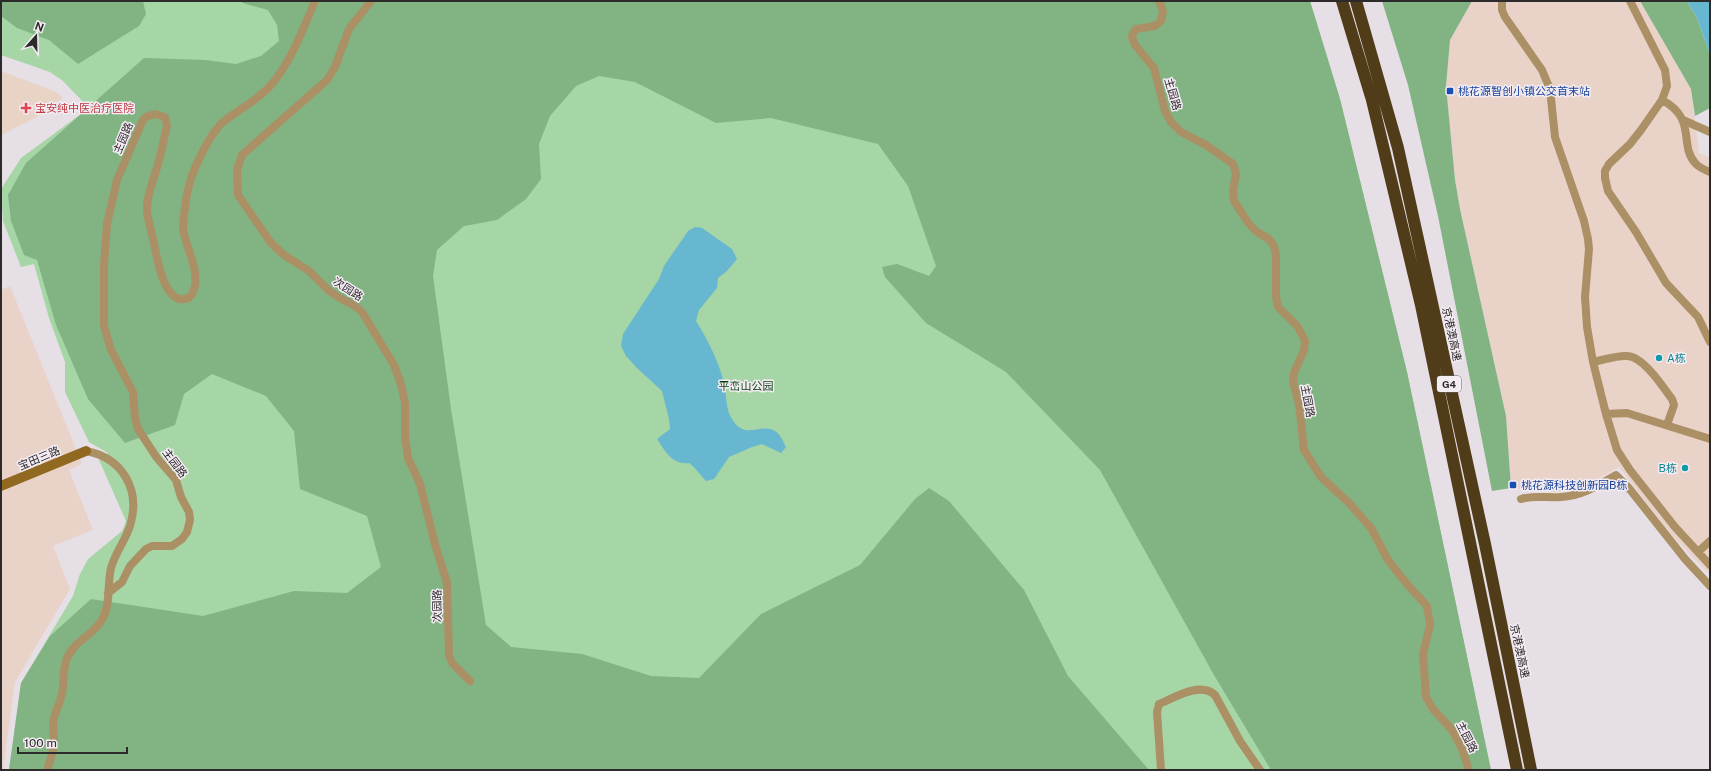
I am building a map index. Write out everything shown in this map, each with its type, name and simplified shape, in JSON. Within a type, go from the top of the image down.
[{"type":"highway","name":"G4","points":[[1342,1],[1372,100],[1421,305],[1517,770]]},
{"type":"highway","name":"京港澳高速","points":[[1356,1],[1398,148],[1532,770]]},
{"type":"street","name":"主园路","points":[[108,593],[122,582],[130,566],[146,549],[152,546],[172,546],[182,539],[189,528],[190,520],[189,512],[181,497],[176,480],[157,458],[138,429],[135,418],[133,392],[111,350],[104,326],[104,264],[107,224],[117,180],[143,120],[146,117],[155,114],[164,117],[167,126],[151,186],[147,212],[161,274],[171,294],[179,299],[187,298],[193,292],[196,284],[192,260],[183,231],[188,186],[194,169],[213,133],[221,123],[259,97],[275,80],[288,60],[315,1]]},
{"type":"street","name":"次园路","points":[[371,1],[349,29],[330,77],[320,88],[242,155],[236,170],[237,191],[240,200],[275,247],[309,271],[333,294],[355,306],[362,312],[397,371],[405,403],[405,438],[408,458],[422,491],[428,520],[447,582],[449,656],[452,664],[470,681]]},
{"type":"street","name":"主园路","points":[[1159,1],[1163,10],[1161,21],[1155,26],[1136,28],[1133,33],[1133,41],[1154,68],[1166,111],[1171,122],[1181,132],[1213,149],[1233,164],[1236,171],[1233,195],[1236,204],[1252,228],[1269,239],[1274,246],[1276,255],[1277,303],[1281,311],[1298,327],[1305,341],[1304,350],[1294,373],[1293,382],[1300,409],[1304,450],[1321,477],[1350,504],[1374,532],[1388,560],[1427,606],[1430,625],[1423,654],[1426,697],[1433,709],[1452,730],[1464,755],[1469,770]]},
{"type":"street","points":[[1502,1],[1502,10],[1505,17],[1542,70],[1548,82],[1556,141],[1584,221],[1589,249],[1585,304],[1587,326],[1593,362],[1606,414],[1620,456],[1675,527],[1710,565]]},
{"type":"street","points":[[1630,1],[1665,70],[1667,86],[1662,100],[1630,144],[1608,164],[1605,171],[1608,191],[1636,232],[1666,283],[1698,317],[1710,342]]},
{"type":"street","points":[[1662,100],[1673,107],[1683,120],[1693,160],[1699,167],[1710,172]]},
{"type":"street","points":[[1683,120],[1710,132]]},
{"type":"street","points":[[1593,362],[1628,356],[1634,358],[1647,367],[1672,399],[1674,405],[1666,425]]},
{"type":"street","points":[[1606,414],[1627,413],[1710,439]]},
{"type":"street","points":[[47,770],[54,746],[53,721],[62,691],[65,662],[73,647],[99,624],[103,618],[107,606],[112,566],[125,539],[131,520],[132,496],[128,483],[119,468],[101,455],[86,451]]},
{"type":"street","name":"宝田三路","points":[[1,486],[86,451]]},
{"type":"street","points":[[1521,499],[1536,496],[1554,498],[1574,495],[1594,488],[1616,475],[1628,487],[1685,559],[1710,586]]},
{"type":"street","points":[[1698,552],[1710,541]]},
{"type":"street","points":[[1161,770],[1157,712],[1158,704],[1199,689],[1208,690],[1215,695],[1240,741],[1260,770]]},
{"type":"shaded area","points":[[1472,1],[1640,1],[1691,89],[1699,153],[1710,158],[1710,575],[1669,532],[1619,467],[1591,483],[1573,490],[1554,492],[1511,488],[1506,416],[1460,209],[1455,180],[1446,86],[1450,40]]},
{"type":"shaded area","name":"宝安纯中医治疗医院","points":[[1,71],[54,91],[63,98],[37,117],[3,134],[1,138]]},
{"type":"shaded area","points":[[10,286],[82,464],[69,470],[93,530],[53,546],[70,589],[15,682],[3,770],[1,770],[1,290]]},
{"type":"green space","name":"平峦山公园","points":[[1,1],[1310,1],[1340,99],[1407,372],[1491,770],[9,770],[21,683],[73,596],[80,574],[88,559],[122,531],[126,521],[99,460],[108,453],[89,442],[65,392],[65,362],[49,318],[34,264],[21,267],[3,221],[1,189],[21,158],[89,108],[63,81],[50,72],[1,55]]},
{"type":"green space","points":[[1,1],[143,1],[146,14],[139,26],[78,64],[49,40],[17,28],[1,16]]},
{"type":"green space","name":"平峦山公园","points":[[241,1],[1310,1],[1340,99],[1407,372],[1491,770],[1271,770],[1214,675],[1100,470],[1006,372],[926,323],[885,277],[882,267],[897,264],[929,276],[936,266],[908,186],[878,144],[771,118],[716,123],[635,82],[599,76],[576,86],[550,116],[539,144],[541,179],[526,199],[497,220],[464,226],[437,250],[433,276],[451,409],[486,625],[511,647],[582,654],[651,676],[699,678],[761,614],[860,565],[915,499],[929,488],[949,501],[1024,590],[1068,676],[1149,770],[9,770],[21,683],[50,636],[91,599],[203,616],[294,591],[347,593],[381,567],[367,516],[300,489],[294,431],[266,396],[212,374],[184,394],[175,425],[125,443],[88,399],[56,325],[37,260],[24,255],[11,221],[8,195],[26,163],[144,58],[206,60],[236,64],[261,56],[279,41],[277,25],[268,10],[243,3]]},
{"type":"green space","points":[[1382,1],[1472,1],[1450,40],[1446,86],[1455,180],[1460,209],[1506,416],[1511,488],[1492,491],[1438,216],[1408,85]]},
{"type":"green space","points":[[1640,1],[1687,1],[1697,18],[1710,55],[1710,108],[1695,116],[1691,89]]},
{"type":"water","points":[[1687,1],[1710,1],[1710,55],[1697,18]]},
{"type":"water","points":[[695,227],[702,228],[732,249],[737,259],[727,271],[718,278],[717,288],[699,310],[696,321],[709,343],[719,366],[725,387],[727,406],[730,415],[742,429],[768,429],[775,431],[781,437],[786,447],[781,453],[762,444],[752,447],[729,457],[714,479],[706,481],[689,463],[678,462],[670,456],[657,439],[670,429],[662,391],[636,367],[626,356],[621,346],[623,334],[659,279],[664,266],[688,231]]},
{"type":"place","name":"桃花源智创小镇公交首末站","points":[[1450,91]]},
{"type":"place","name":"宝安纯中医治疗医院","points":[[26,108]]},
{"type":"place","name":"A栋","points":[[1659,358]]},
{"type":"place","name":"B栋","points":[[1685,468]]},
{"type":"place","name":"桃花源科技创新园B栋","points":[[1513,485]]}]
